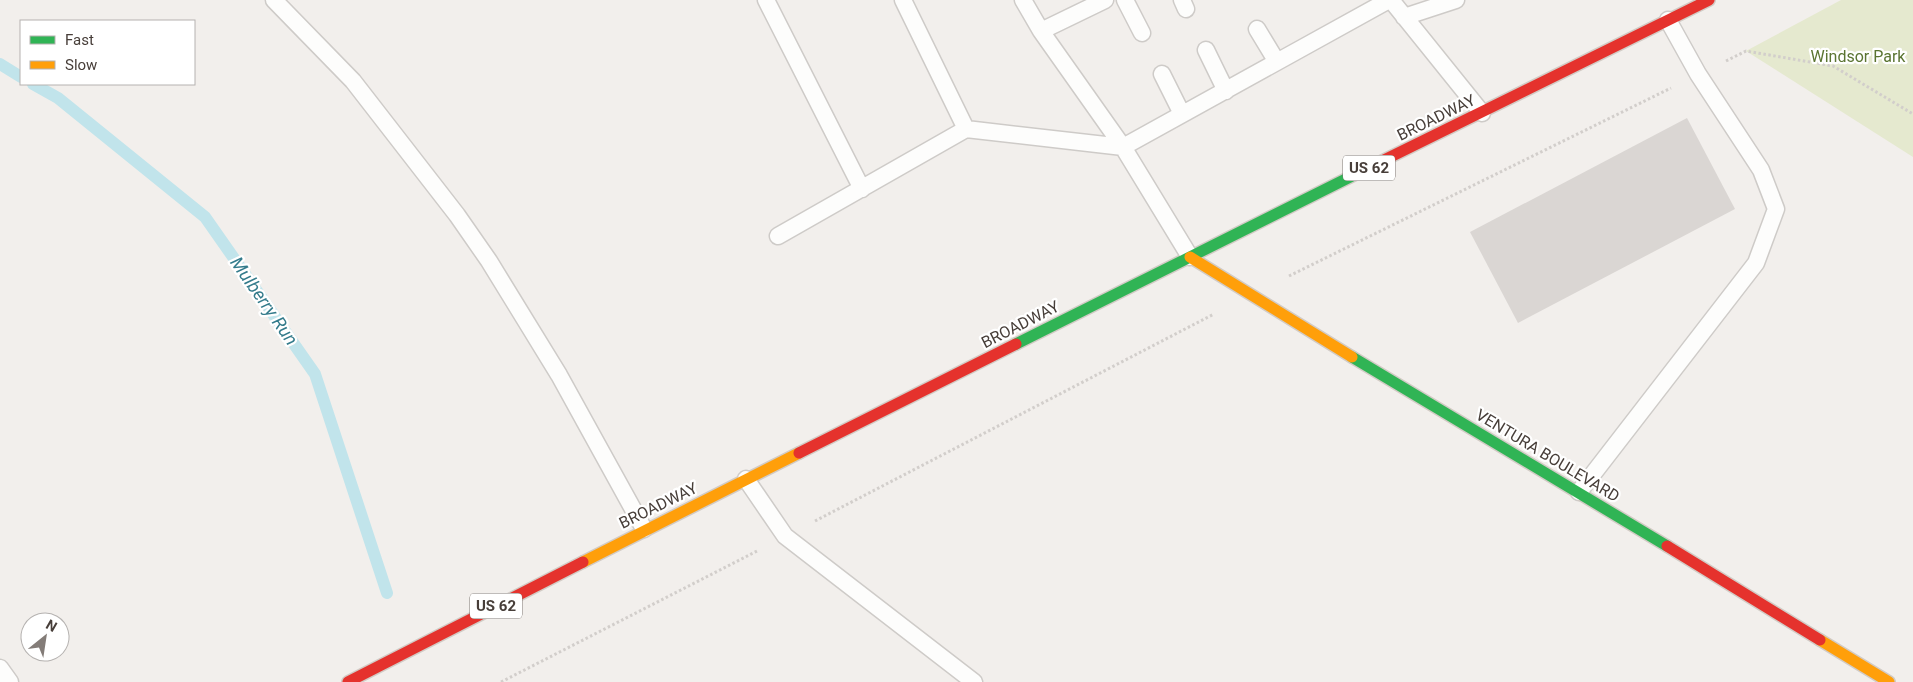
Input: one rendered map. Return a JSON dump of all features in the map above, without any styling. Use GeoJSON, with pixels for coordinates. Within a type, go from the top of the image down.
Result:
{"type":"FeatureCollection","features":[{"type":"Feature","properties":{"kind":"main road","name":"BROADWAY"},"geometry":{"type":"LineString","coordinates":[[348,682],[644,530],[1190,256],[1709,0]]}},
{"type":"Feature","properties":{"kind":"main road","name":"VENTURA BOULEVARD"},"geometry":{"type":"LineString","coordinates":[[1190,256],[1325,341],[1579,492],[1889,682]]}},
{"type":"Feature","properties":{"kind":"lane"},"geometry":{"type":"LineString","coordinates":[[274,0],[353,81],[457,215],[489,261],[559,375],[644,530]]}},
{"type":"Feature","properties":{"kind":"lane"},"geometry":{"type":"LineString","coordinates":[[766,0],[862,189]]}},
{"type":"Feature","properties":{"kind":"lane"},"geometry":{"type":"LineString","coordinates":[[903,0],[966,129]]}},
{"type":"Feature","properties":{"kind":"lane"},"geometry":{"type":"LineString","coordinates":[[1023,0],[1041,31],[1123,147],[1190,256]]}},
{"type":"Feature","properties":{"kind":"lane"},"geometry":{"type":"LineString","coordinates":[[1041,31],[1105,0]]}},
{"type":"Feature","properties":{"kind":"lane"},"geometry":{"type":"LineString","coordinates":[[1125,0],[1142,33]]}},
{"type":"Feature","properties":{"kind":"lane"},"geometry":{"type":"LineString","coordinates":[[778,236],[966,129],[1123,147],[1390,0],[1482,112]]}},
{"type":"Feature","properties":{"kind":"lane"},"geometry":{"type":"LineString","coordinates":[[1404,16],[1456,0]]}},
{"type":"Feature","properties":{"kind":"lane"},"geometry":{"type":"LineString","coordinates":[[1579,492],[1756,263],[1776,208],[1761,170],[1698,74],[1668,20]]}},
{"type":"Feature","properties":{"kind":"lane"},"geometry":{"type":"LineString","coordinates":[[1257,29],[1278,62]]}},
{"type":"Feature","properties":{"kind":"lane"},"geometry":{"type":"LineString","coordinates":[[1206,50],[1226,90]]}},
{"type":"Feature","properties":{"kind":"lane"},"geometry":{"type":"LineString","coordinates":[[1162,74],[1182,114]]}},
{"type":"Feature","properties":{"kind":"lane"},"geometry":{"type":"LineString","coordinates":[[746,479],[785,536],[974,682]]}},
{"type":"Feature","properties":{"kind":"lane"},"geometry":{"type":"LineString","coordinates":[[0,668],[10,682]]}},
{"type":"Feature","properties":{"kind":"path"},"geometry":{"type":"LineString","coordinates":[[501,682],[1250,295],[1746,51],[1833,66],[1913,114]]}},
{"type":"Feature","properties":{"kind":"green space","name":"Windsor Park"},"geometry":{"type":"Polygon","coordinates":[[[1841,0],[1913,0],[1913,157],[1746,51],[1841,0]]]}},
{"type":"Feature","properties":{"kind":"building"},"geometry":{"type":"Polygon","coordinates":[[[1687,118],[1735,209],[1518,323],[1470,232],[1687,118]]]}},
{"type":"Feature","properties":{"kind":"waterway","name":"Mulberry Run"},"geometry":{"type":"LineString","coordinates":[[0,64],[20,76]]}},
{"type":"Feature","properties":{"kind":"waterway","name":"Mulberry Run"},"geometry":{"type":"LineString","coordinates":[[35,85],[58,98],[205,217],[315,374],[387,593]]}},
{"type":"Feature","properties":{"kind":"traffic: fast"},"geometry":{"type":"LineString","coordinates":[[1016,344],[1376,164]]}},
{"type":"Feature","properties":{"kind":"traffic: fast"},"geometry":{"type":"LineString","coordinates":[[1352,357],[1667,546]]}},
{"type":"Feature","properties":{"kind":"traffic: slow"},"geometry":{"type":"LineString","coordinates":[[1190,257],[1352,357]]}},
{"type":"Feature","properties":{"kind":"traffic: slow"},"geometry":{"type":"LineString","coordinates":[[583,562],[799,453]]}},
{"type":"Feature","properties":{"kind":"traffic: slow"},"geometry":{"type":"LineString","coordinates":[[1820,640],[1889,682]]}},
{"type":"Feature","properties":{"kind":"traffic: jam"},"geometry":{"type":"LineString","coordinates":[[1376,164],[1709,0]]}},
{"type":"Feature","properties":{"kind":"traffic: jam"},"geometry":{"type":"LineString","coordinates":[[799,453],[1016,344]]}},
{"type":"Feature","properties":{"kind":"traffic: jam"},"geometry":{"type":"LineString","coordinates":[[1667,546],[1820,640]]}},
{"type":"Feature","properties":{"kind":"traffic: jam"},"geometry":{"type":"LineString","coordinates":[[348,682],[583,562]]}}]}
